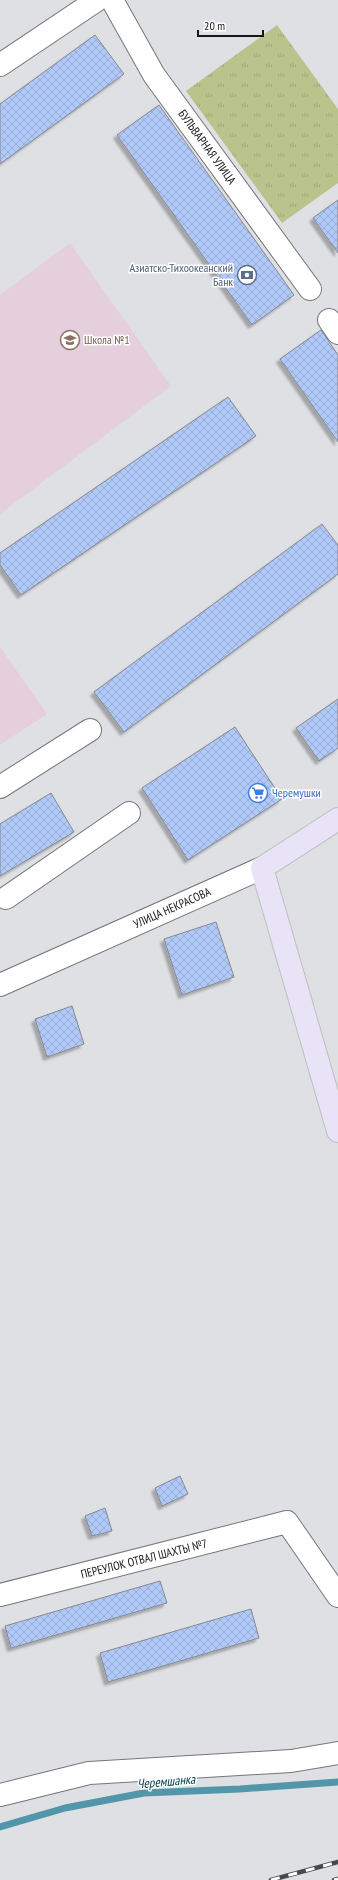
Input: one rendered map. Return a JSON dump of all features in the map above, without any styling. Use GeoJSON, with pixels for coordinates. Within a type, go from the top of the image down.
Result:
{"type":"FeatureCollection","features":[{"type":"Feature","properties":{"kind":"main road","name":"УЛИЦА НЕКРАСОВА"},"geometry":{"type":"LineString","coordinates":[[262,868],[338,819]]}},
{"type":"Feature","properties":{"kind":"main road"},"geometry":{"type":"LineString","coordinates":[[262,868],[338,1131]]}},
{"type":"Feature","properties":{"kind":"street"},"geometry":{"type":"LineString","coordinates":[[0,65],[97,0]]}},
{"type":"Feature","properties":{"kind":"street","name":"БУЛЬВАРНАЯ УЛИЦА"},"geometry":{"type":"LineString","coordinates":[[112,0],[154,75],[310,289]]}},
{"type":"Feature","properties":{"kind":"street"},"geometry":{"type":"LineString","coordinates":[[0,787],[90,730]]}},
{"type":"Feature","properties":{"kind":"street"},"geometry":{"type":"LineString","coordinates":[[6,898],[129,813]]}},
{"type":"Feature","properties":{"kind":"street","name":"УЛИЦА НЕКРАСОВА"},"geometry":{"type":"LineString","coordinates":[[0,985],[262,868]]}},
{"type":"Feature","properties":{"kind":"street","name":"ПЕРЕУЛОК ОТВАЛ ШАХТЫ №7"},"geometry":{"type":"LineString","coordinates":[[0,1595],[287,1522],[338,1596]]}},
{"type":"Feature","properties":{"kind":"street"},"geometry":{"type":"LineString","coordinates":[[0,1795],[90,1773],[291,1761],[338,1753]]}},
{"type":"Feature","properties":{"kind":"shaded area","name":"Школа №1"},"geometry":{"type":"Polygon","coordinates":[[[70,243],[171,386],[0,514],[0,295],[70,243]]]}},
{"type":"Feature","properties":{"kind":"shaded area"},"geometry":{"type":"Polygon","coordinates":[[[0,647],[47,714],[0,745],[0,647]]]}},
{"type":"Feature","properties":{"kind":"green space"},"geometry":{"type":"Polygon","coordinates":[[[277,25],[338,109],[338,183],[282,223],[186,91],[277,25]]]}},
{"type":"Feature","properties":{"kind":"building"},"geometry":{"type":"Polygon","coordinates":[[[95,35],[124,74],[0,164],[0,104],[95,35]]]}},
{"type":"Feature","properties":{"kind":"building"},"geometry":{"type":"Polygon","coordinates":[[[159,105],[294,295],[252,325],[117,135],[159,105]]]}},
{"type":"Feature","properties":{"kind":"building"},"geometry":{"type":"Polygon","coordinates":[[[338,200],[338,253],[313,218],[338,200]]]}},
{"type":"Feature","properties":{"kind":"building"},"geometry":{"type":"Polygon","coordinates":[[[321,330],[338,355],[338,442],[280,359],[321,330]]]}},
{"type":"Feature","properties":{"kind":"building"},"geometry":{"type":"Polygon","coordinates":[[[228,397],[256,436],[21,595],[0,565],[0,553],[228,397]]]}},
{"type":"Feature","properties":{"kind":"building"},"geometry":{"type":"Polygon","coordinates":[[[322,524],[338,545],[338,574],[124,732],[94,692],[322,524]]]}},
{"type":"Feature","properties":{"kind":"building"},"geometry":{"type":"Polygon","coordinates":[[[338,699],[338,748],[319,761],[296,728],[338,699]]]}},
{"type":"Feature","properties":{"kind":"building"},"geometry":{"type":"Polygon","coordinates":[[[235,727],[282,799],[188,860],[142,788],[235,727]]]}},
{"type":"Feature","properties":{"kind":"building"},"geometry":{"type":"Polygon","coordinates":[[[51,793],[74,832],[0,876],[0,824],[51,793]]]}},
{"type":"Feature","properties":{"kind":"building"},"geometry":{"type":"Polygon","coordinates":[[[216,922],[234,977],[182,995],[164,939],[216,922]]]}},
{"type":"Feature","properties":{"kind":"building"},"geometry":{"type":"Polygon","coordinates":[[[72,1006],[84,1044],[47,1057],[35,1019],[72,1006]]]}},
{"type":"Feature","properties":{"kind":"building"},"geometry":{"type":"Polygon","coordinates":[[[180,1476],[188,1494],[162,1506],[155,1488],[180,1476]]]}},
{"type":"Feature","properties":{"kind":"building"},"geometry":{"type":"Polygon","coordinates":[[[105,1508],[112,1531],[92,1536],[85,1516],[105,1508]]]}},
{"type":"Feature","properties":{"kind":"building"},"geometry":{"type":"Polygon","coordinates":[[[160,1581],[167,1603],[11,1648],[5,1626],[160,1581]]]}},
{"type":"Feature","properties":{"kind":"building"},"geometry":{"type":"Polygon","coordinates":[[[251,1609],[259,1638],[108,1682],[100,1653],[251,1609]]]}},
{"type":"Feature","properties":{"kind":"waterway","name":"Черемшанка"},"geometry":{"type":"LineString","coordinates":[[0,1827],[65,1808],[144,1793],[240,1789],[338,1782]]}},
{"type":"Feature","properties":{"kind":"railway"},"geometry":{"type":"LineString","coordinates":[[271,1880],[338,1862]]}},
{"type":"Feature","properties":{"kind":"railway"},"geometry":{"type":"LineString","coordinates":[[334,1880],[338,1879]]}},
{"type":"Feature","properties":{"kind":"place","name":"Азиатско-Тихоокеанский Банк"},"geometry":{"type":"Point","coordinates":[247,275]}},
{"type":"Feature","properties":{"kind":"place","name":"Школа №1"},"geometry":{"type":"Point","coordinates":[70,340]}},
{"type":"Feature","properties":{"kind":"place","name":"Черемушки"},"geometry":{"type":"Point","coordinates":[258,793]}}]}
